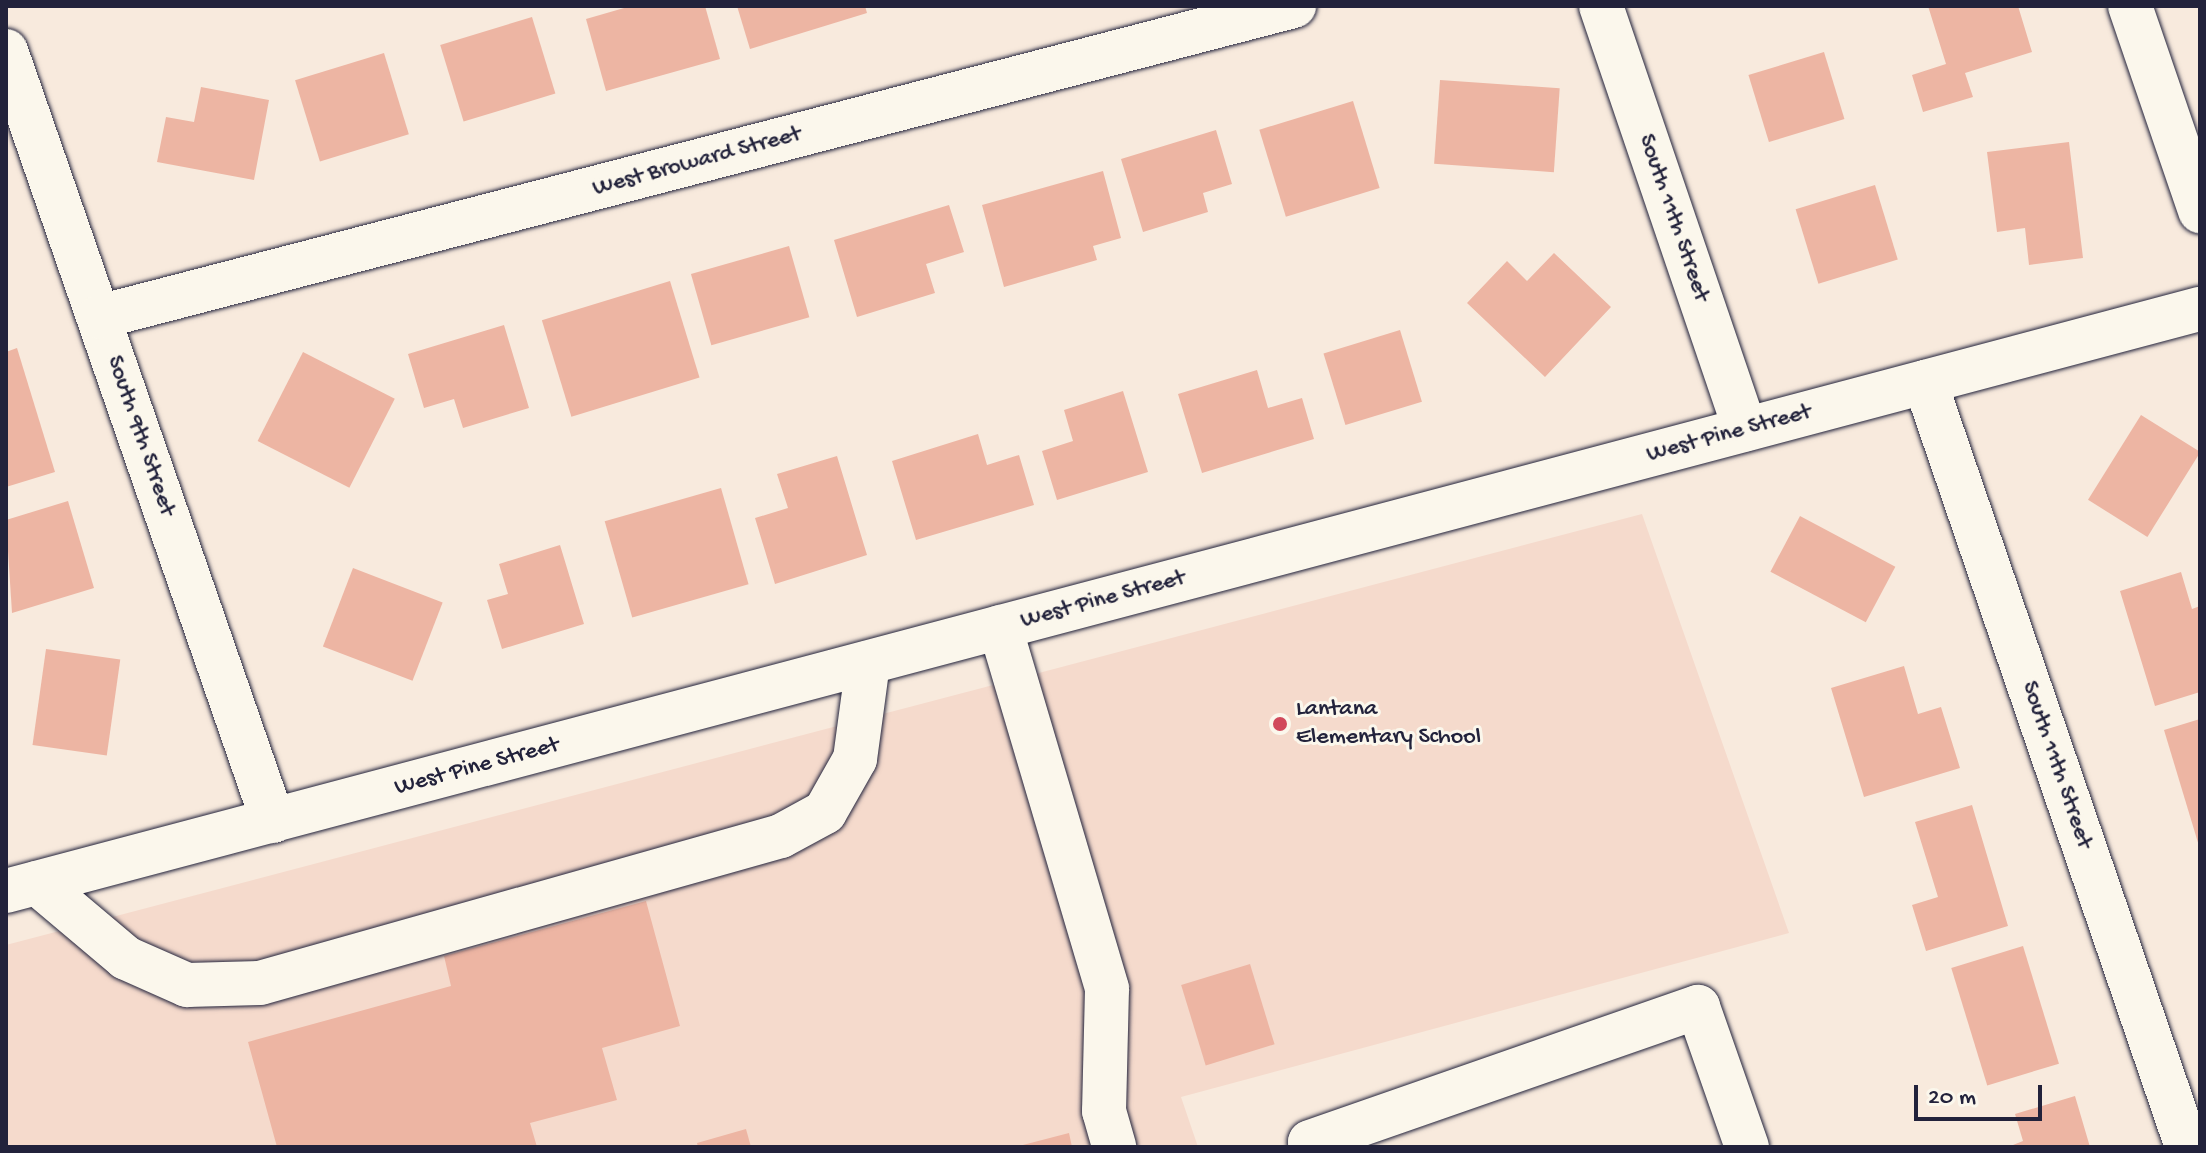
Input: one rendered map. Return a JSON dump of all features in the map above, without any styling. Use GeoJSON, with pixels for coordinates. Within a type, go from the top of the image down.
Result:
{"type":"FeatureCollection","features":[{"type":"Feature","properties":{"kind":"street","name":"West Broward Street"},"geometry":{"type":"LineString","coordinates":[[99,317],[1294,6]]}},
{"type":"Feature","properties":{"kind":"street","name":"South 11th Street"},"geometry":{"type":"LineString","coordinates":[[1601,6],[1745,429]]}},
{"type":"Feature","properties":{"kind":"street"},"geometry":{"type":"LineString","coordinates":[[2130,6],[2200,211]]}},
{"type":"Feature","properties":{"kind":"street","name":"South 9th Street"},"geometry":{"type":"LineString","coordinates":[[6,51],[273,821]]}},
{"type":"Feature","properties":{"kind":"street","name":"West Pine Street"},"geometry":{"type":"LineString","coordinates":[[21,887],[2200,309]]}},
{"type":"Feature","properties":{"kind":"street","name":"South 11th Street"},"geometry":{"type":"LineString","coordinates":[[1925,382],[2187,1147]]}},
{"type":"Feature","properties":{"kind":"street"},"geometry":{"type":"LineString","coordinates":[[1000,627],[1107,989],[1104,1111],[1114,1147]]}},
{"type":"Feature","properties":{"kind":"street"},"geometry":{"type":"LineString","coordinates":[[21,887],[126,958],[187,985],[260,983],[781,836],[825,812],[855,759],[868,663]]}},
{"type":"Feature","properties":{"kind":"street"},"geometry":{"type":"LineString","coordinates":[[1312,1147],[1310,1142],[1698,1007],[1747,1147]]}},
{"type":"Feature","properties":{"kind":"shaded area","name":"Lantana Elementary School"},"geometry":{"type":"Polygon","coordinates":[[[1642,514],[1789,933],[1181,1097],[1198,1147],[6,1147],[6,945],[1642,514]]]}},
{"type":"Feature","properties":{"kind":"building"},"geometry":{"type":"Polygon","coordinates":[[[631,6],[705,6],[720,59],[606,91],[586,19],[631,6]]]}},
{"type":"Feature","properties":{"kind":"building"},"geometry":{"type":"Polygon","coordinates":[[[737,6],[865,6],[867,13],[750,49],[737,6]]]}},
{"type":"Feature","properties":{"kind":"building"},"geometry":{"type":"Polygon","coordinates":[[[1928,6],[2018,6],[2032,52],[1965,73],[1973,97],[1923,112],[1912,75],[1946,64],[1928,6]]]}},
{"type":"Feature","properties":{"kind":"building"},"geometry":{"type":"Polygon","coordinates":[[[532,17],[555,94],[464,122],[440,45],[532,17]]]}},
{"type":"Feature","properties":{"kind":"building"},"geometry":{"type":"Polygon","coordinates":[[[1824,52],[1844,119],[1769,142],[1748,75],[1824,52]]]}},
{"type":"Feature","properties":{"kind":"building"},"geometry":{"type":"Polygon","coordinates":[[[384,53],[409,134],[320,161],[295,80],[384,53]]]}},
{"type":"Feature","properties":{"kind":"building"},"geometry":{"type":"Polygon","coordinates":[[[1440,80],[1560,88],[1554,172],[1434,164],[1440,80]]]}},
{"type":"Feature","properties":{"kind":"building"},"geometry":{"type":"Polygon","coordinates":[[[201,87],[269,100],[254,180],[157,162],[166,117],[194,122],[201,87]]]}},
{"type":"Feature","properties":{"kind":"building"},"geometry":{"type":"Polygon","coordinates":[[[1353,101],[1380,188],[1286,217],[1259,130],[1353,101]]]}},
{"type":"Feature","properties":{"kind":"building"},"geometry":{"type":"Polygon","coordinates":[[[1216,130],[1232,184],[1203,193],[1208,212],[1143,232],[1121,159],[1216,130]]]}},
{"type":"Feature","properties":{"kind":"building"},"geometry":{"type":"Polygon","coordinates":[[[2069,142],[2083,258],[2029,265],[2025,228],[1997,232],[1987,152],[2069,142]]]}},
{"type":"Feature","properties":{"kind":"building"},"geometry":{"type":"Polygon","coordinates":[[[1103,171],[1121,238],[1093,246],[1097,260],[1004,287],[982,205],[1103,171]]]}},
{"type":"Feature","properties":{"kind":"building"},"geometry":{"type":"Polygon","coordinates":[[[1875,185],[1898,260],[1818,284],[1796,209],[1875,185]]]}},
{"type":"Feature","properties":{"kind":"building"},"geometry":{"type":"Polygon","coordinates":[[[949,205],[964,252],[926,264],[935,293],[857,317],[834,240],[949,205]]]}},
{"type":"Feature","properties":{"kind":"building"},"geometry":{"type":"Polygon","coordinates":[[[789,246],[809,317],[711,345],[691,274],[789,246]]]}},
{"type":"Feature","properties":{"kind":"building"},"geometry":{"type":"Polygon","coordinates":[[[1554,253],[1611,307],[1545,377],[1467,303],[1507,261],[1527,281],[1554,253]]]}},
{"type":"Feature","properties":{"kind":"building"},"geometry":{"type":"Polygon","coordinates":[[[670,281],[700,378],[571,417],[542,320],[670,281]]]}},
{"type":"Feature","properties":{"kind":"building"},"geometry":{"type":"Polygon","coordinates":[[[504,325],[529,408],[463,428],[454,399],[424,408],[408,354],[504,325]]]}},
{"type":"Feature","properties":{"kind":"building"},"geometry":{"type":"Polygon","coordinates":[[[1400,330],[1422,402],[1345,425],[1323,353],[1400,330]]]}},
{"type":"Feature","properties":{"kind":"building"},"geometry":{"type":"Polygon","coordinates":[[[17,348],[55,472],[6,487],[6,352],[17,348]]]}},
{"type":"Feature","properties":{"kind":"building"},"geometry":{"type":"Polygon","coordinates":[[[303,352],[395,399],[349,488],[258,441],[303,352]]]}},
{"type":"Feature","properties":{"kind":"building"},"geometry":{"type":"Polygon","coordinates":[[[1257,370],[1268,408],[1302,398],[1314,439],[1202,473],[1178,394],[1257,370]]]}},
{"type":"Feature","properties":{"kind":"building"},"geometry":{"type":"Polygon","coordinates":[[[1123,391],[1148,472],[1057,500],[1042,451],[1073,441],[1064,410],[1123,391]]]}},
{"type":"Feature","properties":{"kind":"building"},"geometry":{"type":"Polygon","coordinates":[[[2141,415],[2200,452],[2147,537],[2088,500],[2141,415]]]}},
{"type":"Feature","properties":{"kind":"building"},"geometry":{"type":"Polygon","coordinates":[[[978,434],[987,465],[1019,455],[1034,505],[916,540],[892,461],[978,434]]]}},
{"type":"Feature","properties":{"kind":"building"},"geometry":{"type":"Polygon","coordinates":[[[837,456],[867,555],[775,584],[755,518],[788,508],[777,474],[837,456]]]}},
{"type":"Feature","properties":{"kind":"building"},"geometry":{"type":"Polygon","coordinates":[[[721,488],[749,584],[632,617],[605,521],[721,488]]]}},
{"type":"Feature","properties":{"kind":"building"},"geometry":{"type":"Polygon","coordinates":[[[68,501],[94,588],[12,613],[6,520],[68,501]]]}},
{"type":"Feature","properties":{"kind":"building"},"geometry":{"type":"Polygon","coordinates":[[[1800,516],[1895,567],[1866,622],[1770,572],[1800,516]]]}},
{"type":"Feature","properties":{"kind":"building"},"geometry":{"type":"Polygon","coordinates":[[[560,545],[584,624],[502,649],[487,600],[508,594],[499,564],[560,545]]]}},
{"type":"Feature","properties":{"kind":"building"},"geometry":{"type":"Polygon","coordinates":[[[353,568],[443,602],[413,681],[323,646],[353,568]]]}},
{"type":"Feature","properties":{"kind":"building"},"geometry":{"type":"Polygon","coordinates":[[[2181,572],[2192,609],[2200,606],[2200,692],[2155,706],[2120,591],[2181,572]]]}},
{"type":"Feature","properties":{"kind":"building"},"geometry":{"type":"Polygon","coordinates":[[[46,649],[120,659],[107,755],[33,745],[46,649]]]}},
{"type":"Feature","properties":{"kind":"building"},"geometry":{"type":"Polygon","coordinates":[[[1904,666],[1918,714],[1941,707],[1960,768],[1864,797],[1831,688],[1904,666]]]}},
{"type":"Feature","properties":{"kind":"building"},"geometry":{"type":"Polygon","coordinates":[[[2200,719],[2200,845],[2199,846],[2164,730],[2200,719]]]}},
{"type":"Feature","properties":{"kind":"building"},"geometry":{"type":"Polygon","coordinates":[[[1972,805],[2008,926],[1926,951],[1912,905],[1938,897],[1915,822],[1972,805]]]}},
{"type":"Feature","properties":{"kind":"building"},"geometry":{"type":"Polygon","coordinates":[[[646,901],[680,1026],[602,1048],[617,1100],[530,1123],[537,1147],[277,1147],[248,1042],[451,986],[444,956],[646,901]]]}},
{"type":"Feature","properties":{"kind":"building"},"geometry":{"type":"Polygon","coordinates":[[[2023,946],[2059,1064],[1987,1086],[1951,968],[2023,946]]]}},
{"type":"Feature","properties":{"kind":"building"},"geometry":{"type":"Polygon","coordinates":[[[1250,964],[1275,1044],[1206,1065],[1181,985],[1250,964]]]}},
{"type":"Feature","properties":{"kind":"building"},"geometry":{"type":"Polygon","coordinates":[[[2075,1096],[2090,1147],[2008,1147],[2023,1141],[2015,1114],[2075,1096]]]}},
{"type":"Feature","properties":{"kind":"building"},"geometry":{"type":"Polygon","coordinates":[[[746,1129],[751,1147],[698,1147],[697,1143],[746,1129]]]}},
{"type":"Feature","properties":{"kind":"building"},"geometry":{"type":"Polygon","coordinates":[[[1069,1133],[1072,1147],[1019,1147],[1019,1146],[1069,1133]]]}},
{"type":"Feature","properties":{"kind":"place","name":"Lantana Elementary School"},"geometry":{"type":"Point","coordinates":[1280,724]}}]}
